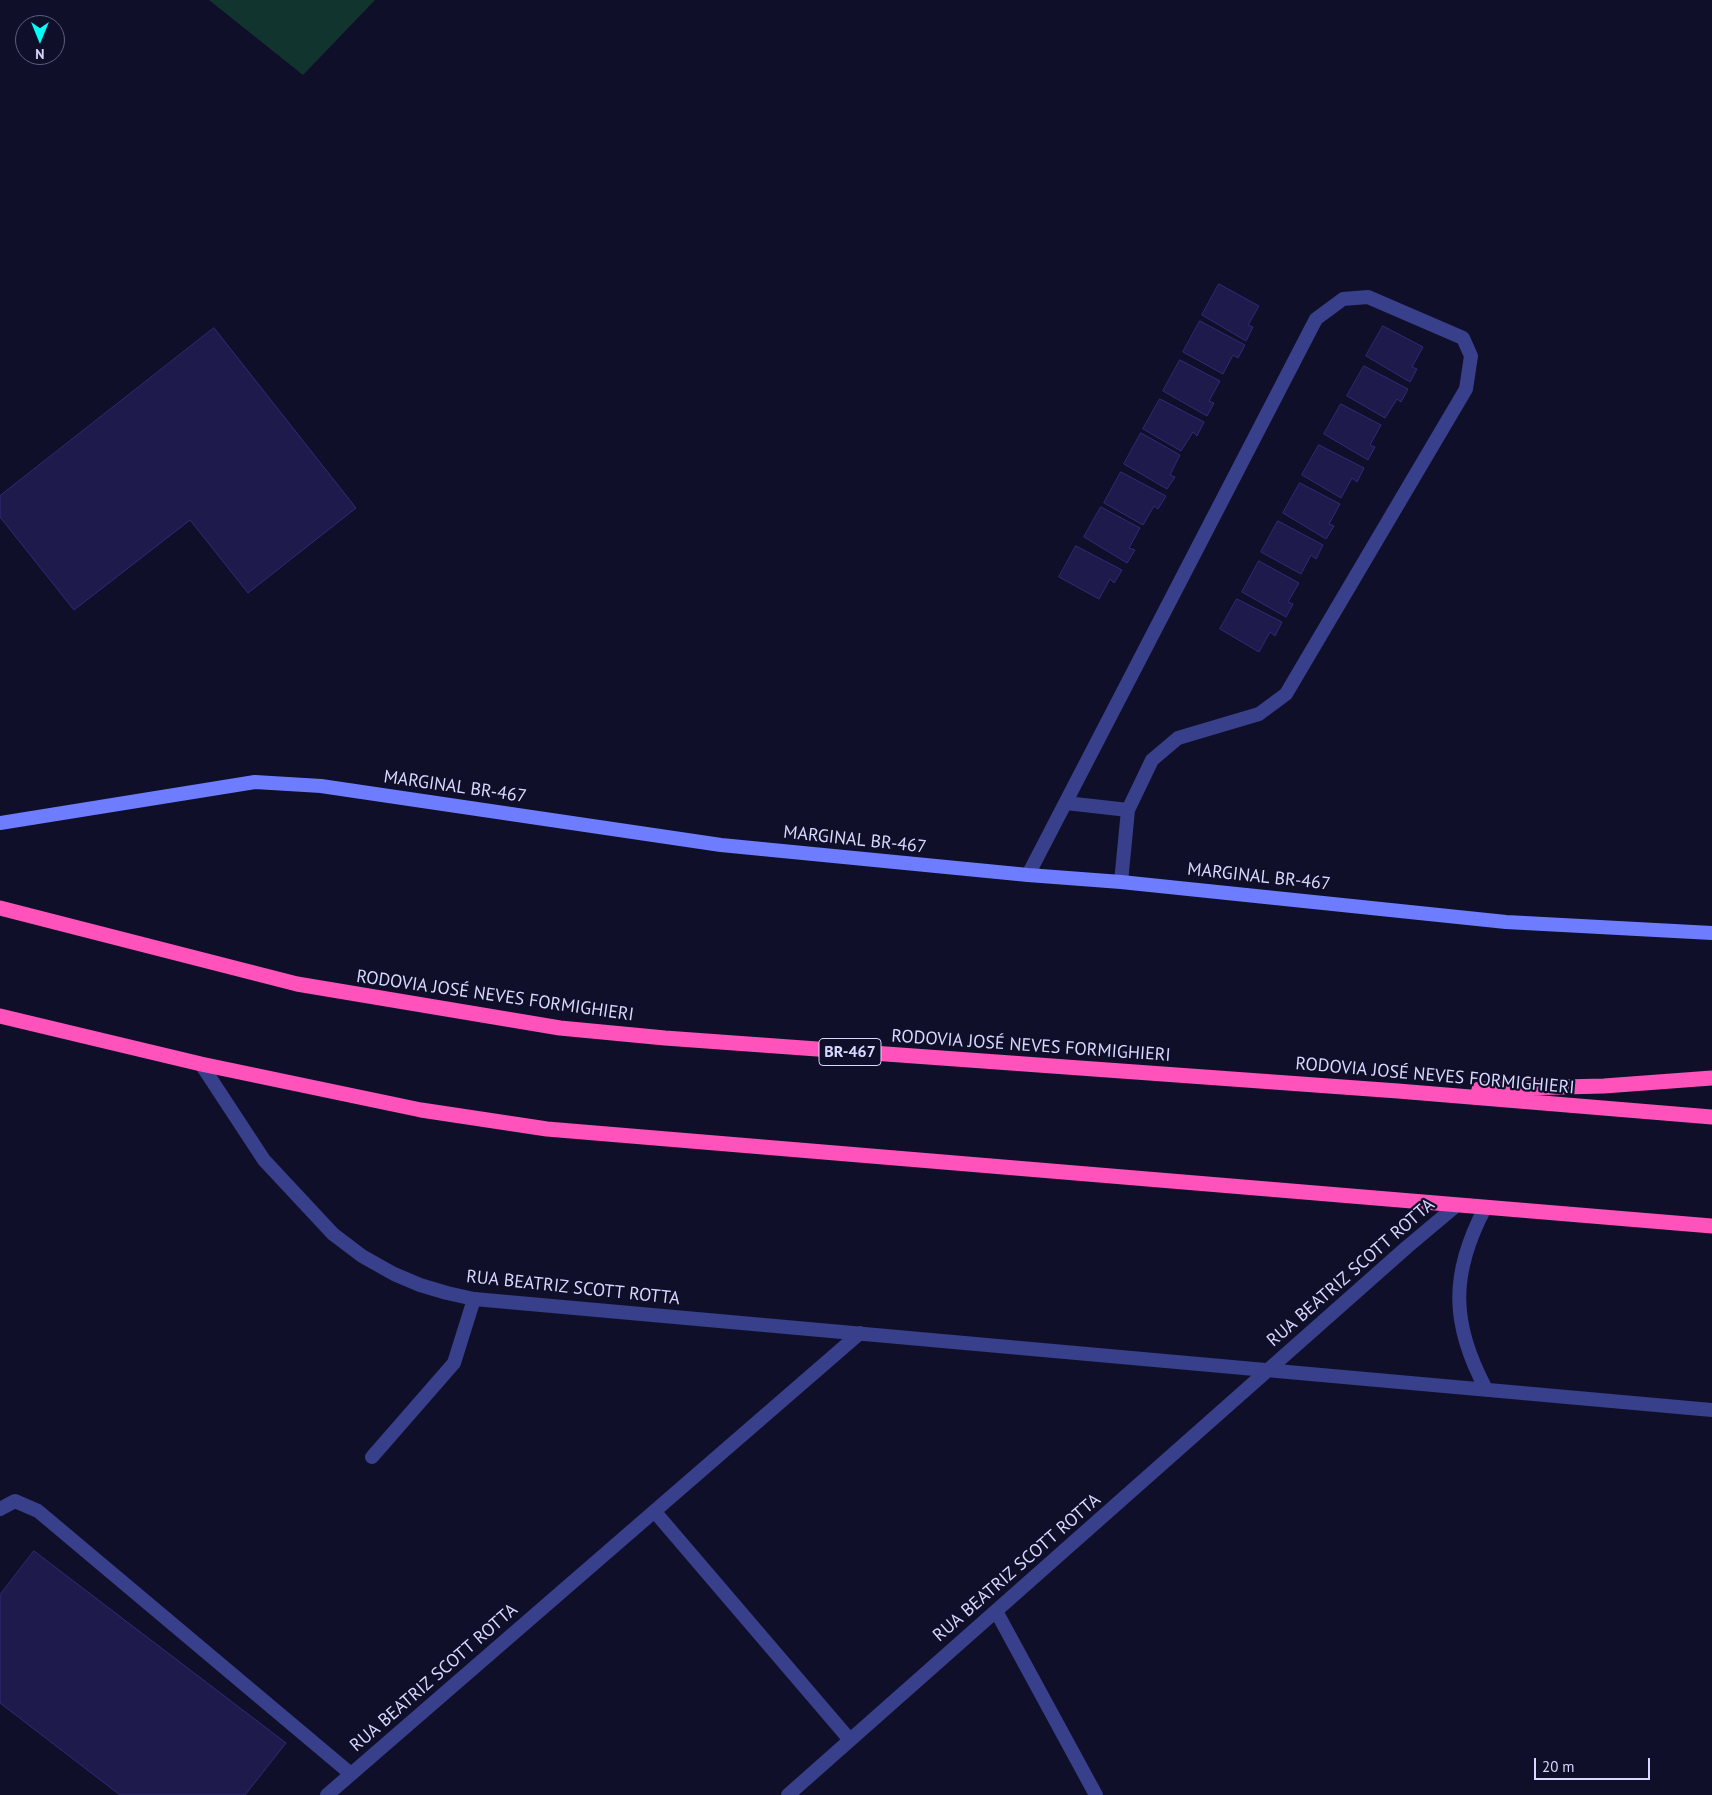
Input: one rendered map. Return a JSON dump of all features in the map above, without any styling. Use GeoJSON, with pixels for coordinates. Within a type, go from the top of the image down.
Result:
{"type":"FeatureCollection","features":[{"type":"Feature","properties":{"kind":"highway","name":"RODOVIA JOSÉ NEVES FORMIGHIERI"},"geometry":{"type":"LineString","coordinates":[[0,908],[297,984],[560,1028],[665,1038],[1398,1091],[1712,1117]]}},
{"type":"Feature","properties":{"kind":"highway"},"geometry":{"type":"LineString","coordinates":[[0,1016],[201,1064],[421,1110],[547,1129],[1712,1226]]}},
{"type":"Feature","properties":{"kind":"highway"},"geometry":{"type":"LineString","coordinates":[[1398,1091],[1604,1086],[1712,1078]]}},
{"type":"Feature","properties":{"kind":"main road","name":"MARGINAL BR-467"},"geometry":{"type":"LineString","coordinates":[[0,823],[255,782],[320,786],[721,845],[1028,876],[1121,882],[1506,922],[1712,933]]}},
{"type":"Feature","properties":{"kind":"street"},"geometry":{"type":"LineString","coordinates":[[1028,876],[1316,319],[1343,299],[1368,297],[1463,338],[1471,356],[1466,389],[1286,694],[1259,714],[1178,738],[1152,760],[1128,810],[1121,882]]}},
{"type":"Feature","properties":{"kind":"street"},"geometry":{"type":"LineString","coordinates":[[1066,803],[1128,810]]}},
{"type":"Feature","properties":{"kind":"street","name":"RUA BEATRIZ SCOTT ROTTA"},"geometry":{"type":"LineString","coordinates":[[201,1064],[264,1160],[334,1234],[362,1256],[394,1274],[429,1288],[474,1299],[1270,1370]]}},
{"type":"Feature","properties":{"kind":"street","name":"RUA BEATRIZ SCOTT ROTTA"},"geometry":{"type":"LineString","coordinates":[[788,1795],[1457,1205]]}},
{"type":"Feature","properties":{"kind":"street"},"geometry":{"type":"LineString","coordinates":[[1485,1208],[1473,1231],[1464,1256],[1460,1282],[1460,1308],[1464,1336],[1470,1355],[1486,1389]]}},
{"type":"Feature","properties":{"kind":"street"},"geometry":{"type":"LineString","coordinates":[[372,1458],[454,1363],[474,1299]]}},
{"type":"Feature","properties":{"kind":"street","name":"RUA BEATRIZ SCOTT ROTTA"},"geometry":{"type":"LineString","coordinates":[[327,1795],[860,1333]]}},
{"type":"Feature","properties":{"kind":"street"},"geometry":{"type":"LineString","coordinates":[[1270,1370],[1712,1410]]}},
{"type":"Feature","properties":{"kind":"street"},"geometry":{"type":"LineString","coordinates":[[0,1509],[15,1501],[38,1511],[351,1774]]}},
{"type":"Feature","properties":{"kind":"street"},"geometry":{"type":"LineString","coordinates":[[655,1512],[850,1740]]}},
{"type":"Feature","properties":{"kind":"street"},"geometry":{"type":"LineString","coordinates":[[996,1611],[1096,1795]]}},
{"type":"Feature","properties":{"kind":"green space"},"geometry":{"type":"Polygon","coordinates":[[[209,0],[375,0],[303,75],[209,0]]]}},
{"type":"Feature","properties":{"kind":"building"},"geometry":{"type":"Polygon","coordinates":[[[1219,284],[1259,306],[1248,325],[1253,327],[1246,341],[1202,315],[1219,284]]]}},
{"type":"Feature","properties":{"kind":"building"},"geometry":{"type":"Polygon","coordinates":[[[1200,321],[1245,345],[1238,358],[1233,355],[1223,374],[1183,352],[1200,321]]]}},
{"type":"Feature","properties":{"kind":"building"},"geometry":{"type":"Polygon","coordinates":[[[1383,326],[1423,347],[1412,367],[1417,369],[1410,382],[1366,356],[1383,326]]]}},
{"type":"Feature","properties":{"kind":"building"},"geometry":{"type":"Polygon","coordinates":[[[214,328],[356,508],[248,593],[190,520],[74,610],[0,517],[0,496],[214,328]]]}},
{"type":"Feature","properties":{"kind":"building"},"geometry":{"type":"Polygon","coordinates":[[[1180,360],[1220,381],[1209,401],[1214,403],[1207,416],[1163,391],[1180,360]]]}},
{"type":"Feature","properties":{"kind":"building"},"geometry":{"type":"Polygon","coordinates":[[[1364,366],[1408,389],[1401,402],[1397,399],[1385,418],[1347,396],[1364,366]]]}},
{"type":"Feature","properties":{"kind":"building"},"geometry":{"type":"Polygon","coordinates":[[[1160,399],[1204,422],[1197,436],[1193,432],[1181,451],[1143,429],[1160,399]]]}},
{"type":"Feature","properties":{"kind":"building"},"geometry":{"type":"Polygon","coordinates":[[[1341,404],[1381,425],[1370,445],[1375,447],[1368,460],[1324,434],[1341,404]]]}},
{"type":"Feature","properties":{"kind":"building"},"geometry":{"type":"Polygon","coordinates":[[[1141,433],[1180,455],[1170,475],[1175,477],[1167,489],[1124,464],[1141,433]]]}},
{"type":"Feature","properties":{"kind":"building"},"geometry":{"type":"Polygon","coordinates":[[[1319,445],[1364,468],[1357,482],[1352,478],[1341,498],[1302,475],[1319,445]]]}},
{"type":"Feature","properties":{"kind":"building"},"geometry":{"type":"Polygon","coordinates":[[[1121,472],[1166,496],[1158,509],[1154,506],[1143,525],[1104,503],[1121,472]]]}},
{"type":"Feature","properties":{"kind":"building"},"geometry":{"type":"Polygon","coordinates":[[[1300,483],[1340,504],[1329,524],[1334,526],[1326,539],[1283,513],[1300,483]]]}},
{"type":"Feature","properties":{"kind":"building"},"geometry":{"type":"Polygon","coordinates":[[[1101,507],[1140,528],[1129,548],[1135,550],[1127,563],[1084,537],[1101,507]]]}},
{"type":"Feature","properties":{"kind":"building"},"geometry":{"type":"Polygon","coordinates":[[[1278,521],[1323,545],[1316,559],[1311,555],[1301,574],[1261,552],[1278,521]]]}},
{"type":"Feature","properties":{"kind":"building"},"geometry":{"type":"Polygon","coordinates":[[[1076,546],[1122,570],[1114,583],[1110,579],[1099,599],[1059,577],[1076,546]]]}},
{"type":"Feature","properties":{"kind":"building"},"geometry":{"type":"Polygon","coordinates":[[[1259,561],[1299,583],[1288,602],[1293,604],[1286,617],[1242,592],[1259,561]]]}},
{"type":"Feature","properties":{"kind":"building"},"geometry":{"type":"Polygon","coordinates":[[[1237,599],[1282,622],[1275,636],[1270,632],[1259,652],[1220,629],[1237,599]]]}},
{"type":"Feature","properties":{"kind":"building"},"geometry":{"type":"Polygon","coordinates":[[[34,1551],[286,1743],[245,1795],[120,1795],[0,1703],[0,1595],[34,1551]]]}}]}
